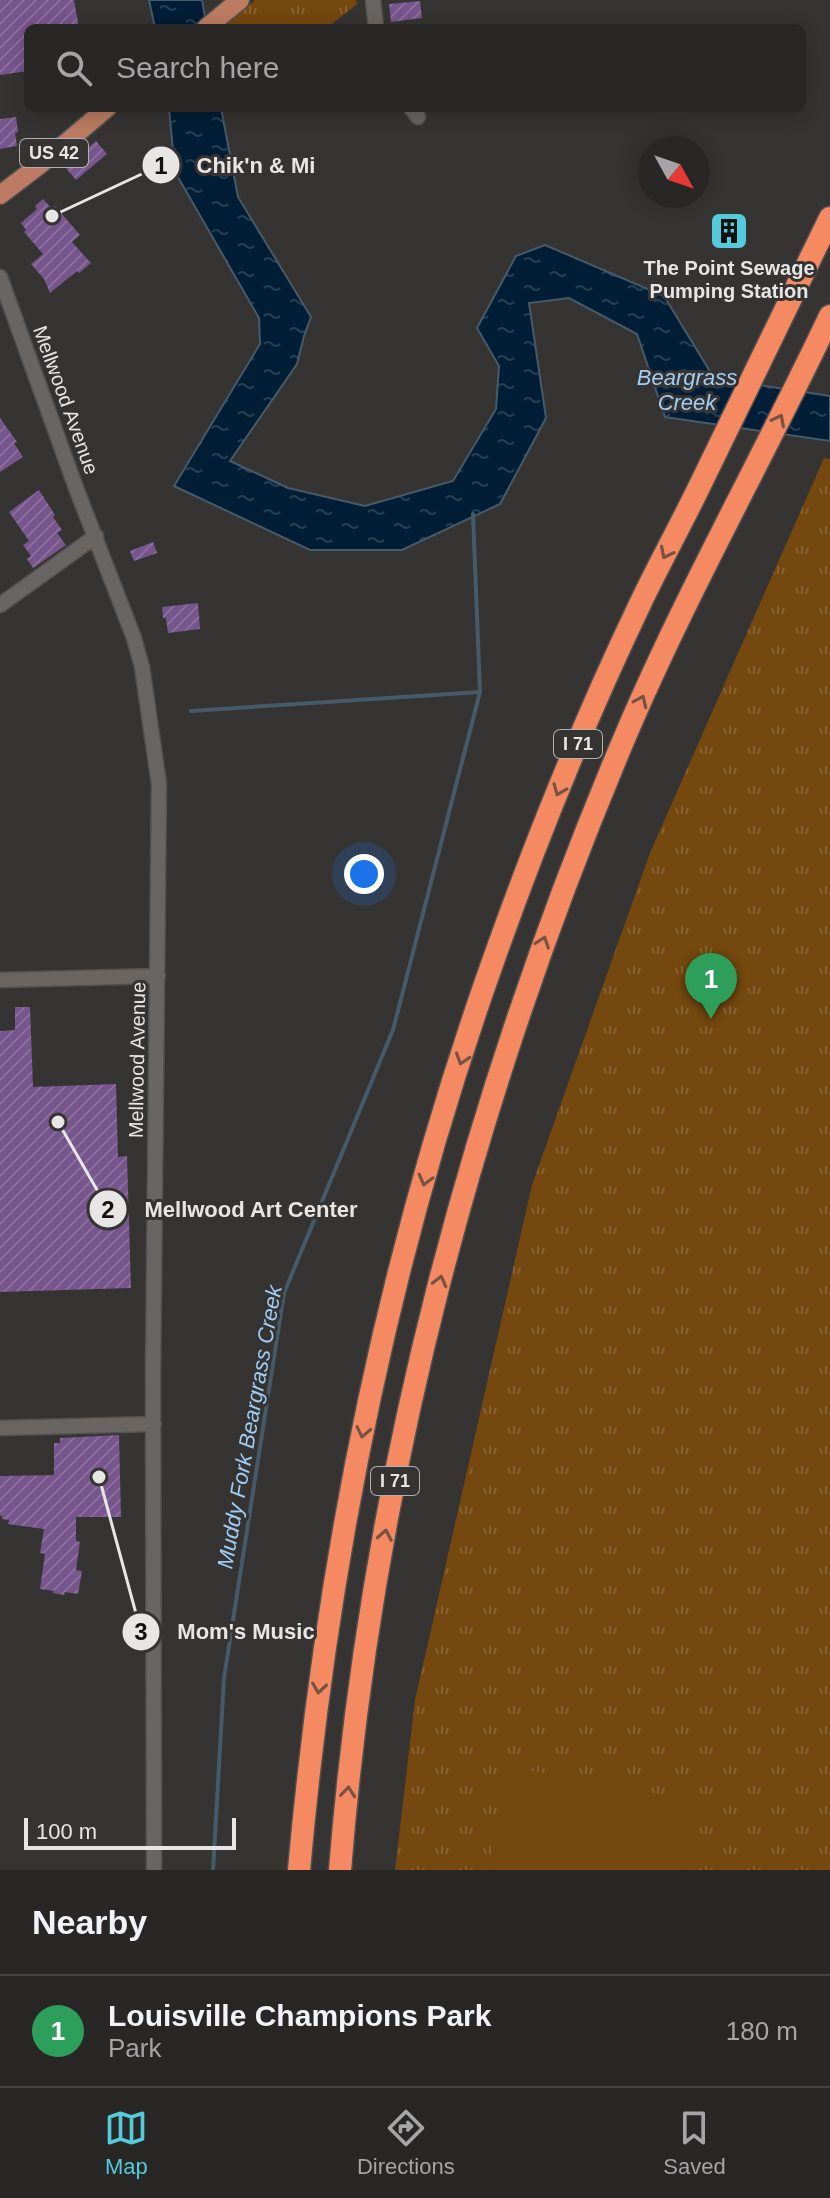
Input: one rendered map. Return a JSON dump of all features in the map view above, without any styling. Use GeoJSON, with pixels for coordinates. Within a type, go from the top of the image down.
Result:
{"type":"FeatureCollection","features":[{"type":"Feature","properties":{"kind":"highway","name":"I 71"},"geometry":{"type":"LineString","coordinates":[[299,1870],[316,1706],[346,1513],[367,1409],[403,1258],[476,1013],[536,847],[601,690],[640,603],[830,218]]}},
{"type":"Feature","properties":{"kind":"highway","name":"I 71"},"geometry":{"type":"LineString","coordinates":[[340,1870],[354,1736],[373,1603],[399,1461],[442,1275],[518,1015],[578,849],[626,734],[830,316]]}},
{"type":"Feature","properties":{"kind":"main road"},"geometry":{"type":"LineString","coordinates":[[211,24],[240,0]]}},
{"type":"Feature","properties":{"kind":"main road","name":"US 42"},"geometry":{"type":"LineString","coordinates":[[0,195],[102,112]]}},
{"type":"Feature","properties":{"kind":"street"},"geometry":{"type":"LineString","coordinates":[[373,0],[376,24]]}},
{"type":"Feature","properties":{"kind":"street","name":"Mellwood Avenue"},"geometry":{"type":"LineString","coordinates":[[0,277],[134,638],[142,667],[159,784],[155,1087],[154,1870]]}},
{"type":"Feature","properties":{"kind":"street"},"geometry":{"type":"LineString","coordinates":[[0,605],[96,536]]}},
{"type":"Feature","properties":{"kind":"street"},"geometry":{"type":"LineString","coordinates":[[0,980],[158,976]]}},
{"type":"Feature","properties":{"kind":"street"},"geometry":{"type":"LineString","coordinates":[[0,1428],[154,1424]]}},
{"type":"Feature","properties":{"kind":"green space"},"geometry":{"type":"Polygon","coordinates":[[[255,0],[356,0],[357,4],[332,24],[227,24],[255,0]]]}},
{"type":"Feature","properties":{"kind":"green space"},"geometry":{"type":"Polygon","coordinates":[[[824,458],[830,459],[830,1870],[395,1870],[415,1700],[532,1185],[650,853],[824,458]]]}},
{"type":"Feature","properties":{"kind":"green space"},"geometry":{"type":"Polygon","coordinates":[[[509,1767],[698,1801],[686,1870],[490,1870],[509,1767]]]}},
{"type":"Feature","properties":{"kind":"water"},"geometry":{"type":"Polygon","coordinates":[[[149,0],[202,0],[206,24],[154,24],[149,0]]]}},
{"type":"Feature","properties":{"kind":"water","name":"Beargrass Creek"},"geometry":{"type":"Polygon","coordinates":[[[169,112],[222,112],[238,197],[311,317],[297,364],[230,461],[288,488],[365,506],[453,481],[496,409],[499,366],[477,328],[516,256],[545,245],[664,296],[714,378],[830,396],[830,441],[665,417],[637,334],[569,298],[529,303],[546,418],[500,504],[402,550],[310,550],[174,486],[260,344],[259,318],[175,172],[169,112]]]}},
{"type":"Feature","properties":{"kind":"building"},"geometry":{"type":"Polygon","coordinates":[[[0,0],[74,0],[78,24],[24,24],[24,72],[0,75],[0,0]]]}},
{"type":"Feature","properties":{"kind":"building"},"geometry":{"type":"Polygon","coordinates":[[[420,1],[422,18],[391,22],[389,4],[420,1]]]}},
{"type":"Feature","properties":{"kind":"building"},"geometry":{"type":"Polygon","coordinates":[[[16,117],[17,146],[0,149],[0,119],[16,117]]]}},
{"type":"Feature","properties":{"kind":"building"},"geometry":{"type":"Polygon","coordinates":[[[96,141],[107,154],[76,180],[65,167],[96,141]]]}},
{"type":"Feature","properties":{"kind":"building"},"geometry":{"type":"Polygon","coordinates":[[[43,199],[52,209],[55,206],[80,235],[72,242],[91,263],[50,293],[44,279],[31,264],[43,254],[24,232],[26,230],[21,223],[43,199]]]}},
{"type":"Feature","properties":{"kind":"building","name":"The Point Sewage Pumping Station"},"geometry":{"type":"Polygon","coordinates":[[[721,219],[743,228],[738,243],[715,233],[721,219]]]}},
{"type":"Feature","properties":{"kind":"building"},"geometry":{"type":"Polygon","coordinates":[[[0,418],[17,442],[14,443],[23,457],[0,472],[0,418]]]}},
{"type":"Feature","properties":{"kind":"building"},"geometry":{"type":"Polygon","coordinates":[[[39,490],[55,515],[53,517],[62,530],[57,533],[66,545],[33,568],[27,559],[31,556],[23,545],[29,541],[9,512],[39,490]]]}},
{"type":"Feature","properties":{"kind":"building"},"geometry":{"type":"Polygon","coordinates":[[[153,542],[157,553],[134,561],[130,551],[153,542]]]}},
{"type":"Feature","properties":{"kind":"building"},"geometry":{"type":"Polygon","coordinates":[[[198,603],[200,629],[168,633],[162,607],[198,603]]]}},
{"type":"Feature","properties":{"kind":"building"},"geometry":{"type":"Polygon","coordinates":[[[15,1007],[30,1007],[33,1087],[116,1084],[118,1157],[127,1156],[131,1288],[0,1292],[0,1031],[15,1030],[15,1007]]]}},
{"type":"Feature","properties":{"kind":"building"},"geometry":{"type":"Polygon","coordinates":[[[119,1435],[121,1517],[76,1517],[76,1541],[80,1542],[76,1570],[82,1571],[78,1594],[65,1592],[64,1595],[40,1589],[45,1554],[40,1553],[44,1529],[8,1524],[9,1520],[2,1519],[0,1476],[54,1475],[54,1443],[60,1443],[60,1438],[119,1435]]]}},
{"type":"Feature","properties":{"kind":"waterway","name":"Muddy Fork Beargrass Creek"},"geometry":{"type":"LineString","coordinates":[[213,1870],[224,1678],[284,1293],[393,1030],[480,692],[473,514]]}},
{"type":"Feature","properties":{"kind":"waterway"},"geometry":{"type":"LineString","coordinates":[[191,711],[480,692]]}},
{"type":"Feature","properties":{"kind":"place","name":"Chik'n & Mi"},"geometry":{"type":"Point","coordinates":[52,216]}},
{"type":"Feature","properties":{"kind":"place","name":"The Point Sewage Pumping Station"},"geometry":{"type":"Point","coordinates":[729,231]}},
{"type":"Feature","properties":{"kind":"place","name":"Louisville Champions Park"},"geometry":{"type":"Point","coordinates":[711,1019]}},
{"type":"Feature","properties":{"kind":"place","name":"Mellwood Art Center"},"geometry":{"type":"Point","coordinates":[58,1122]}},
{"type":"Feature","properties":{"kind":"place","name":"Mom's Music"},"geometry":{"type":"Point","coordinates":[99,1477]}}]}
